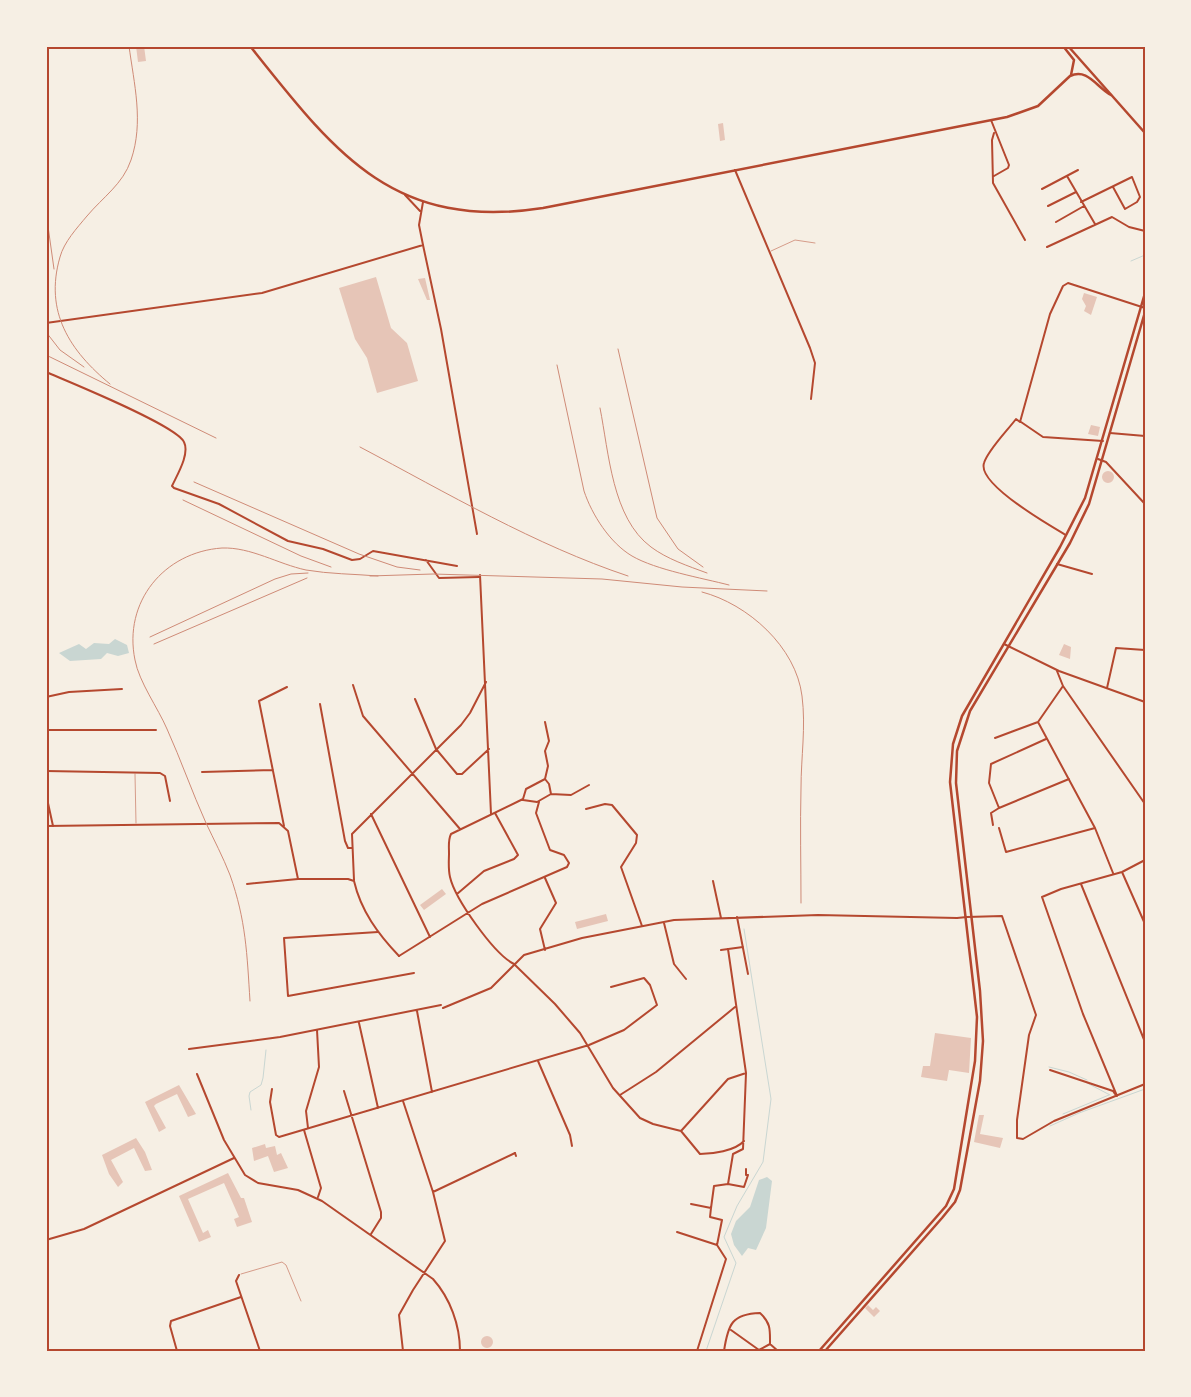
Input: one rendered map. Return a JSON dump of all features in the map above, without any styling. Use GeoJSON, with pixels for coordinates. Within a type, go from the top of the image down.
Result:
{"type":"FeatureCollection","features":[{"type":"Feature","properties":{"kind":"main road"},"geometry":{"type":"LineString","coordinates":[[250,46],[333,145],[361,169],[404,195],[423,202],[484,212],[520,212],[991,120],[1026,111],[1038,106],[1070,76],[1074,60],[1063,46]]}},
{"type":"Feature","properties":{"kind":"main road"},"geometry":{"type":"LineString","coordinates":[[1068,46],[1145,133]]}},
{"type":"Feature","properties":{"kind":"main road"},"geometry":{"type":"LineString","coordinates":[[1070,76],[1080,73],[1085,74],[1102,90],[1112,96]]}},
{"type":"Feature","properties":{"kind":"main road"},"geometry":{"type":"LineString","coordinates":[[819,1351],[946,1206],[954,1189],[977,1043],[976,992],[950,782],[952,752],[962,716],[1067,536],[1085,498],[1104,441],[1143,307],[1145,293]]}},
{"type":"Feature","properties":{"kind":"main road"},"geometry":{"type":"LineString","coordinates":[[825,1351],[948,1211],[960,1190],[979,1088],[983,1050],[982,1008],[956,783],[957,750],[970,711],[1070,543],[1089,504],[1145,312]]}},
{"type":"Feature","properties":{"kind":"main road"},"geometry":{"type":"LineString","coordinates":[[1067,536],[1075,533]]}},
{"type":"Feature","properties":{"kind":"main road"},"geometry":{"type":"LineString","coordinates":[[1067,536],[1070,543]]}},
{"type":"Feature","properties":{"kind":"street"},"geometry":{"type":"LineString","coordinates":[[991,120],[994,133],[1009,165],[1008,168],[994,176]]}},
{"type":"Feature","properties":{"kind":"street"},"geometry":{"type":"LineString","coordinates":[[994,133],[991,170],[994,176],[993,184],[1025,240]]}},
{"type":"Feature","properties":{"kind":"street"},"geometry":{"type":"LineString","coordinates":[[735,170],[813,357],[815,366],[811,399]]}},
{"type":"Feature","properties":{"kind":"street"},"geometry":{"type":"LineString","coordinates":[[1042,189],[1078,170]]}},
{"type":"Feature","properties":{"kind":"street"},"geometry":{"type":"LineString","coordinates":[[1068,176],[1095,224]]}},
{"type":"Feature","properties":{"kind":"street"},"geometry":{"type":"LineString","coordinates":[[1081,202],[1113,188],[1132,177],[1140,198],[1138,202],[1125,209],[1113,188]]}},
{"type":"Feature","properties":{"kind":"street"},"geometry":{"type":"LineString","coordinates":[[1048,206],[1076,192]]}},
{"type":"Feature","properties":{"kind":"street"},"geometry":{"type":"LineString","coordinates":[[404,195],[420,211]]}},
{"type":"Feature","properties":{"kind":"street"},"geometry":{"type":"LineString","coordinates":[[423,202],[419,225],[443,335],[476,534]]}},
{"type":"Feature","properties":{"kind":"street"},"geometry":{"type":"LineString","coordinates":[[1056,222],[1084,206]]}},
{"type":"Feature","properties":{"kind":"street"},"geometry":{"type":"LineString","coordinates":[[1047,247],[1112,217],[1129,227],[1145,230]]}},
{"type":"Feature","properties":{"kind":"street"},"geometry":{"type":"LineString","coordinates":[[46,323],[262,293],[423,245]]}},
{"type":"Feature","properties":{"kind":"street"},"geometry":{"type":"LineString","coordinates":[[1020,422],[1050,314],[1062,286],[1068,283],[1143,307]]}},
{"type":"Feature","properties":{"kind":"street"},"geometry":{"type":"LineString","coordinates":[[46,372],[123,407],[181,438],[186,448],[172,486],[174,488],[219,504],[288,541],[323,549],[352,560],[360,559],[373,551],[457,566]]}},
{"type":"Feature","properties":{"kind":"street"},"geometry":{"type":"LineString","coordinates":[[1067,536],[996,488],[985,475],[983,467],[987,458],[1016,419],[1043,437],[1104,441]]}},
{"type":"Feature","properties":{"kind":"street"},"geometry":{"type":"LineString","coordinates":[[1110,433],[1145,436]]}},
{"type":"Feature","properties":{"kind":"street"},"geometry":{"type":"LineString","coordinates":[[1098,459],[1103,460],[1145,504]]}},
{"type":"Feature","properties":{"kind":"street"},"geometry":{"type":"LineString","coordinates":[[426,560],[439,578],[480,577],[491,814]]}},
{"type":"Feature","properties":{"kind":"street"},"geometry":{"type":"LineString","coordinates":[[1057,564],[1092,574]]}},
{"type":"Feature","properties":{"kind":"street"},"geometry":{"type":"LineString","coordinates":[[1004,644],[1057,671],[1145,702]]}},
{"type":"Feature","properties":{"kind":"street"},"geometry":{"type":"LineString","coordinates":[[1107,688],[1116,648],[1145,650]]}},
{"type":"Feature","properties":{"kind":"street"},"geometry":{"type":"LineString","coordinates":[[1057,671],[1063,686],[1145,804]]}},
{"type":"Feature","properties":{"kind":"street"},"geometry":{"type":"LineString","coordinates":[[486,682],[470,713],[352,834],[354,881],[358,896],[378,932],[399,956],[503,894],[564,870],[569,863],[564,855],[550,850],[536,813],[539,802]]}},
{"type":"Feature","properties":{"kind":"street"},"geometry":{"type":"LineString","coordinates":[[353,686],[363,716],[460,829]]}},
{"type":"Feature","properties":{"kind":"street"},"geometry":{"type":"LineString","coordinates":[[994,738],[1038,722],[1063,686]]}},
{"type":"Feature","properties":{"kind":"street"},"geometry":{"type":"LineString","coordinates":[[284,826],[259,701],[287,687]]}},
{"type":"Feature","properties":{"kind":"street"},"geometry":{"type":"LineString","coordinates":[[46,697],[69,692],[122,689]]}},
{"type":"Feature","properties":{"kind":"street"},"geometry":{"type":"LineString","coordinates":[[415,699],[436,749],[460,775],[489,749]]}},
{"type":"Feature","properties":{"kind":"street"},"geometry":{"type":"LineString","coordinates":[[320,704],[334,770],[344,841],[348,848],[352,848]]}},
{"type":"Feature","properties":{"kind":"street"},"geometry":{"type":"LineString","coordinates":[[523,800],[526,789],[545,779],[548,766],[546,751],[549,741],[545,722]]}},
{"type":"Feature","properties":{"kind":"street"},"geometry":{"type":"LineString","coordinates":[[1038,722],[1095,828],[1114,873]]}},
{"type":"Feature","properties":{"kind":"street"},"geometry":{"type":"LineString","coordinates":[[46,730],[156,730]]}},
{"type":"Feature","properties":{"kind":"street"},"geometry":{"type":"LineString","coordinates":[[999,808],[989,783],[991,764],[1046,739]]}},
{"type":"Feature","properties":{"kind":"street"},"geometry":{"type":"LineString","coordinates":[[202,772],[273,770]]}},
{"type":"Feature","properties":{"kind":"street"},"geometry":{"type":"LineString","coordinates":[[46,771],[160,773],[165,776],[170,801]]}},
{"type":"Feature","properties":{"kind":"street"},"geometry":{"type":"LineString","coordinates":[[545,779],[549,784],[551,794]]}},
{"type":"Feature","properties":{"kind":"street"},"geometry":{"type":"LineString","coordinates":[[993,825],[991,814],[999,808],[1069,779]]}},
{"type":"Feature","properties":{"kind":"street"},"geometry":{"type":"LineString","coordinates":[[589,785],[571,795],[551,794],[539,802],[523,800],[460,829],[449,837],[450,876],[468,914],[508,960],[556,1004],[589,1044],[613,1088],[646,1122],[681,1131],[700,1154],[738,1146],[744,1141]]}},
{"type":"Feature","properties":{"kind":"street"},"geometry":{"type":"LineString","coordinates":[[46,794],[53,826]]}},
{"type":"Feature","properties":{"kind":"street"},"geometry":{"type":"LineString","coordinates":[[586,809],[605,804],[612,805],[637,835],[636,843],[621,867],[642,926]]}},
{"type":"Feature","properties":{"kind":"street"},"geometry":{"type":"LineString","coordinates":[[458,894],[484,871],[506,863],[518,855],[495,813]]}},
{"type":"Feature","properties":{"kind":"street"},"geometry":{"type":"LineString","coordinates":[[371,814],[430,937]]}},
{"type":"Feature","properties":{"kind":"street"},"geometry":{"type":"LineString","coordinates":[[46,826],[279,823],[288,831],[298,879]]}},
{"type":"Feature","properties":{"kind":"street"},"geometry":{"type":"LineString","coordinates":[[999,828],[1006,852],[1095,828]]}},
{"type":"Feature","properties":{"kind":"street"},"geometry":{"type":"LineString","coordinates":[[1117,1096],[1083,1014],[1042,897],[1054,891],[1122,872],[1145,860]]}},
{"type":"Feature","properties":{"kind":"street"},"geometry":{"type":"LineString","coordinates":[[1122,872],[1145,924]]}},
{"type":"Feature","properties":{"kind":"street"},"geometry":{"type":"LineString","coordinates":[[545,877],[556,903],[540,930],[545,950]]}},
{"type":"Feature","properties":{"kind":"street"},"geometry":{"type":"LineString","coordinates":[[247,884],[298,879],[348,879],[354,881]]}},
{"type":"Feature","properties":{"kind":"street"},"geometry":{"type":"LineString","coordinates":[[713,881],[721,918]]}},
{"type":"Feature","properties":{"kind":"street"},"geometry":{"type":"LineString","coordinates":[[1081,884],[1145,1042]]}},
{"type":"Feature","properties":{"kind":"street"},"geometry":{"type":"LineString","coordinates":[[189,1049],[317,1030],[442,1007],[491,988],[510,972],[514,964],[524,955],[582,938],[642,926],[737,917],[818,915],[957,918],[1002,916],[1036,1015],[1029,1035],[1017,1120],[1017,1138],[1023,1138],[1054,1121],[1145,1084]]}},
{"type":"Feature","properties":{"kind":"street"},"geometry":{"type":"LineString","coordinates":[[737,917],[748,974]]}},
{"type":"Feature","properties":{"kind":"street"},"geometry":{"type":"LineString","coordinates":[[664,923],[674,964],[677,965],[686,979]]}},
{"type":"Feature","properties":{"kind":"street"},"geometry":{"type":"LineString","coordinates":[[378,932],[284,938],[288,996],[414,973]]}},
{"type":"Feature","properties":{"kind":"street"},"geometry":{"type":"LineString","coordinates":[[721,950],[743,947]]}},
{"type":"Feature","properties":{"kind":"street"},"geometry":{"type":"LineString","coordinates":[[728,949],[746,1073],[744,1148],[733,1154],[728,1184]]}},
{"type":"Feature","properties":{"kind":"street"},"geometry":{"type":"LineString","coordinates":[[272,1089],[271,1110],[276,1135],[279,1137],[432,1093],[589,1044],[624,1030],[657,1006],[650,986],[644,978],[611,987]]}},
{"type":"Feature","properties":{"kind":"street"},"geometry":{"type":"LineString","coordinates":[[620,1095],[656,1072],[736,1006]]}},
{"type":"Feature","properties":{"kind":"street"},"geometry":{"type":"LineString","coordinates":[[417,1011],[432,1093]]}},
{"type":"Feature","properties":{"kind":"street"},"geometry":{"type":"LineString","coordinates":[[359,1022],[378,1108]]}},
{"type":"Feature","properties":{"kind":"street"},"geometry":{"type":"LineString","coordinates":[[308,1128],[306,1111],[319,1067],[317,1030]]}},
{"type":"Feature","properties":{"kind":"street"},"geometry":{"type":"LineString","coordinates":[[538,1061],[570,1135],[572,1146]]}},
{"type":"Feature","properties":{"kind":"street"},"geometry":{"type":"LineString","coordinates":[[1050,1070],[1113,1091],[1117,1096]]}},
{"type":"Feature","properties":{"kind":"street"},"geometry":{"type":"LineString","coordinates":[[681,1131],[728,1079],[746,1073]]}},
{"type":"Feature","properties":{"kind":"street"},"geometry":{"type":"LineString","coordinates":[[197,1074],[224,1140],[240,1169],[251,1180],[298,1190],[317,1198],[424,1272],[438,1284],[450,1305],[457,1327],[460,1351]]}},
{"type":"Feature","properties":{"kind":"street"},"geometry":{"type":"LineString","coordinates":[[344,1091],[382,1212],[381,1218],[371,1234]]}},
{"type":"Feature","properties":{"kind":"street"},"geometry":{"type":"LineString","coordinates":[[403,1101],[433,1192],[445,1240],[399,1315],[403,1351]]}},
{"type":"Feature","properties":{"kind":"street"},"geometry":{"type":"LineString","coordinates":[[304,1130],[321,1188],[317,1198]]}},
{"type":"Feature","properties":{"kind":"street"},"geometry":{"type":"LineString","coordinates":[[433,1192],[515,1155]]}},
{"type":"Feature","properties":{"kind":"street"},"geometry":{"type":"LineString","coordinates":[[46,1240],[84,1229],[234,1158]]}},
{"type":"Feature","properties":{"kind":"street"},"geometry":{"type":"LineString","coordinates":[[717,1245],[722,1220],[710,1217],[714,1186],[728,1184],[744,1187],[748,1175],[746,1175],[746,1168]]}},
{"type":"Feature","properties":{"kind":"street"},"geometry":{"type":"LineString","coordinates":[[691,1204],[710,1208]]}},
{"type":"Feature","properties":{"kind":"street"},"geometry":{"type":"LineString","coordinates":[[677,1232],[717,1245],[726,1259],[697,1351]]}},
{"type":"Feature","properties":{"kind":"street"},"geometry":{"type":"LineString","coordinates":[[239,1274],[236,1280],[260,1351]]}},
{"type":"Feature","properties":{"kind":"street"},"geometry":{"type":"LineString","coordinates":[[177,1351],[170,1326],[171,1321],[241,1297]]}},
{"type":"Feature","properties":{"kind":"street"},"geometry":{"type":"LineString","coordinates":[[724,1351],[733,1322],[740,1315],[760,1313],[770,1326],[770,1344],[778,1351]]}},
{"type":"Feature","properties":{"kind":"street"},"geometry":{"type":"LineString","coordinates":[[730,1329],[759,1350],[770,1344]]}},
{"type":"Feature","properties":{"kind":"lane"},"geometry":{"type":"LineString","coordinates":[[770,252],[795,240],[815,243]]}},
{"type":"Feature","properties":{"kind":"lane"},"geometry":{"type":"LineString","coordinates":[[135,772],[136,824]]}},
{"type":"Feature","properties":{"kind":"lane"},"geometry":{"type":"LineString","coordinates":[[239,1274],[282,1262],[286,1265],[301,1302]]}},
{"type":"Feature","properties":{"kind":"shaded area"},"geometry":{"type":"Polygon","coordinates":[[[115,639],[127,645],[129,653],[118,656],[107,653],[101,659],[70,661],[59,653],[79,644],[86,649],[94,643],[109,644],[115,639]]]}},
{"type":"Feature","properties":{"kind":"shaded area"},"geometry":{"type":"Polygon","coordinates":[[[767,1177],[772,1181],[766,1228],[756,1250],[748,1248],[742,1256],[734,1245],[731,1234],[736,1221],[750,1207],[759,1180],[767,1177]]]}},
{"type":"Feature","properties":{"kind":"building"},"geometry":{"type":"Polygon","coordinates":[[[136,46],[144,46],[146,61],[138,62],[136,46]]]}},
{"type":"Feature","properties":{"kind":"building"},"geometry":{"type":"Polygon","coordinates":[[[723,123],[725,140],[720,141],[718,124],[723,123]]]}},
{"type":"Feature","properties":{"kind":"building"},"geometry":{"type":"Polygon","coordinates":[[[376,277],[391,328],[407,343],[418,381],[377,393],[367,358],[355,339],[339,288],[376,277]]]}},
{"type":"Feature","properties":{"kind":"building"},"geometry":{"type":"Polygon","coordinates":[[[425,278],[430,300],[427,300],[418,279],[425,278]]]}},
{"type":"Feature","properties":{"kind":"building"},"geometry":{"type":"Polygon","coordinates":[[[1084,293],[1097,297],[1091,315],[1084,311],[1086,306],[1082,299],[1084,293]]]}},
{"type":"Feature","properties":{"kind":"building"},"geometry":{"type":"Polygon","coordinates":[[[1091,425],[1100,427],[1098,436],[1088,434],[1091,425]]]}},
{"type":"Feature","properties":{"kind":"building"},"geometry":{"type":"Polygon","coordinates":[[[1108,471],[1114,477],[1108,483],[1102,477],[1108,471]]]}},
{"type":"Feature","properties":{"kind":"building"},"geometry":{"type":"Polygon","coordinates":[[[1064,644],[1071,647],[1070,659],[1059,655],[1064,644]]]}},
{"type":"Feature","properties":{"kind":"building"},"geometry":{"type":"Polygon","coordinates":[[[442,889],[446,894],[424,910],[420,905],[442,889]]]}},
{"type":"Feature","properties":{"kind":"building"},"geometry":{"type":"Polygon","coordinates":[[[606,914],[608,921],[577,929],[575,922],[606,914]]]}},
{"type":"Feature","properties":{"kind":"building"},"geometry":{"type":"Polygon","coordinates":[[[935,1033],[971,1038],[969,1073],[949,1070],[947,1081],[921,1077],[923,1066],[930,1066],[935,1033]]]}},
{"type":"Feature","properties":{"kind":"building"},"geometry":{"type":"Polygon","coordinates":[[[179,1085],[196,1114],[188,1117],[177,1094],[156,1104],[154,1106],[166,1128],[159,1132],[145,1102],[179,1085]]]}},
{"type":"Feature","properties":{"kind":"building"},"geometry":{"type":"Polygon","coordinates":[[[979,1115],[984,1115],[980,1134],[1003,1138],[1000,1148],[974,1142],[979,1115]]]}},
{"type":"Feature","properties":{"kind":"building"},"geometry":{"type":"Polygon","coordinates":[[[136,1138],[145,1152],[152,1170],[145,1171],[134,1148],[111,1160],[123,1182],[118,1187],[109,1174],[102,1155],[136,1138]]]}},
{"type":"Feature","properties":{"kind":"building"},"geometry":{"type":"Polygon","coordinates":[[[265,1144],[266,1148],[275,1146],[277,1155],[281,1153],[288,1168],[274,1172],[268,1156],[254,1161],[252,1148],[265,1144]]]}},
{"type":"Feature","properties":{"kind":"building"},"geometry":{"type":"Polygon","coordinates":[[[228,1173],[241,1198],[244,1198],[252,1222],[237,1227],[234,1219],[239,1217],[224,1183],[188,1199],[203,1233],[208,1230],[211,1237],[199,1242],[179,1196],[228,1173]]]}},
{"type":"Feature","properties":{"kind":"building"},"geometry":{"type":"Polygon","coordinates":[[[868,1305],[873,1310],[876,1307],[880,1311],[874,1317],[865,1308],[868,1305]]]}},
{"type":"Feature","properties":{"kind":"building"},"geometry":{"type":"Polygon","coordinates":[[[485,1336],[489,1336],[493,1342],[489,1348],[485,1348],[481,1344],[481,1340],[485,1336]]]}},
{"type":"Feature","properties":{"kind":"waterway"},"geometry":{"type":"LineString","coordinates":[[1131,261],[1145,255]]}},
{"type":"Feature","properties":{"kind":"waterway"},"geometry":{"type":"LineString","coordinates":[[706,1351],[736,1263],[724,1237],[737,1206],[763,1162],[771,1099],[744,929]]}},
{"type":"Feature","properties":{"kind":"waterway"},"geometry":{"type":"LineString","coordinates":[[251,1110],[249,1096],[250,1092],[261,1085],[266,1050]]}},
{"type":"Feature","properties":{"kind":"waterway"},"geometry":{"type":"LineString","coordinates":[[1049,1067],[1069,1072],[1087,1080]]}},
{"type":"Feature","properties":{"kind":"waterway"},"geometry":{"type":"LineString","coordinates":[[1087,1083],[1110,1095]]}},
{"type":"Feature","properties":{"kind":"waterway"},"geometry":{"type":"LineString","coordinates":[[1050,1126],[1079,1113],[1145,1089]]}},
{"type":"Feature","properties":{"kind":"waterway"},"geometry":{"type":"LineString","coordinates":[[1063,1114],[1109,1095]]}},
{"type":"Feature","properties":{"kind":"railway"},"geometry":{"type":"LineString","coordinates":[[110,384],[83,358],[72,344],[64,329],[58,313],[55,295],[56,277],[62,251],[75,230],[118,183],[131,160],[137,132],[137,103],[129,46]]}},
{"type":"Feature","properties":{"kind":"railway"},"geometry":{"type":"LineString","coordinates":[[46,212],[54,269]]}},
{"type":"Feature","properties":{"kind":"railway"},"geometry":{"type":"LineString","coordinates":[[46,332],[60,350],[84,367]]}},
{"type":"Feature","properties":{"kind":"railway"},"geometry":{"type":"LineString","coordinates":[[618,349],[657,518],[678,549],[703,567]]}},
{"type":"Feature","properties":{"kind":"railway"},"geometry":{"type":"LineString","coordinates":[[46,355],[216,438]]}},
{"type":"Feature","properties":{"kind":"railway"},"geometry":{"type":"LineString","coordinates":[[557,365],[584,491],[597,519],[609,536],[616,544],[642,561],[729,585]]}},
{"type":"Feature","properties":{"kind":"railway"},"geometry":{"type":"LineString","coordinates":[[600,408],[614,483],[620,502],[638,535],[651,547],[664,555],[707,573]]}},
{"type":"Feature","properties":{"kind":"railway"},"geometry":{"type":"LineString","coordinates":[[360,447],[525,534],[628,576]]}},
{"type":"Feature","properties":{"kind":"railway"},"geometry":{"type":"LineString","coordinates":[[194,482],[359,554],[397,567],[420,570]]}},
{"type":"Feature","properties":{"kind":"railway"},"geometry":{"type":"LineString","coordinates":[[183,500],[301,556],[331,567]]}},
{"type":"Feature","properties":{"kind":"railway"},"geometry":{"type":"LineString","coordinates":[[250,1001],[243,922],[235,891],[227,868],[167,729],[137,668],[133,639],[135,619],[142,600],[152,584],[166,570],[182,559],[201,552],[222,548],[243,550],[306,570],[378,576]]}},
{"type":"Feature","properties":{"kind":"railway"},"geometry":{"type":"LineString","coordinates":[[150,637],[275,579],[291,574],[308,573]]}},
{"type":"Feature","properties":{"kind":"railway"},"geometry":{"type":"LineString","coordinates":[[370,576],[433,574],[602,579],[682,587],[767,591]]}},
{"type":"Feature","properties":{"kind":"railway"},"geometry":{"type":"LineString","coordinates":[[154,644],[307,578]]}},
{"type":"Feature","properties":{"kind":"railway"},"geometry":{"type":"LineString","coordinates":[[702,592],[736,606],[767,630],[780,645],[798,678],[804,719],[801,776],[801,903]]}}]}
